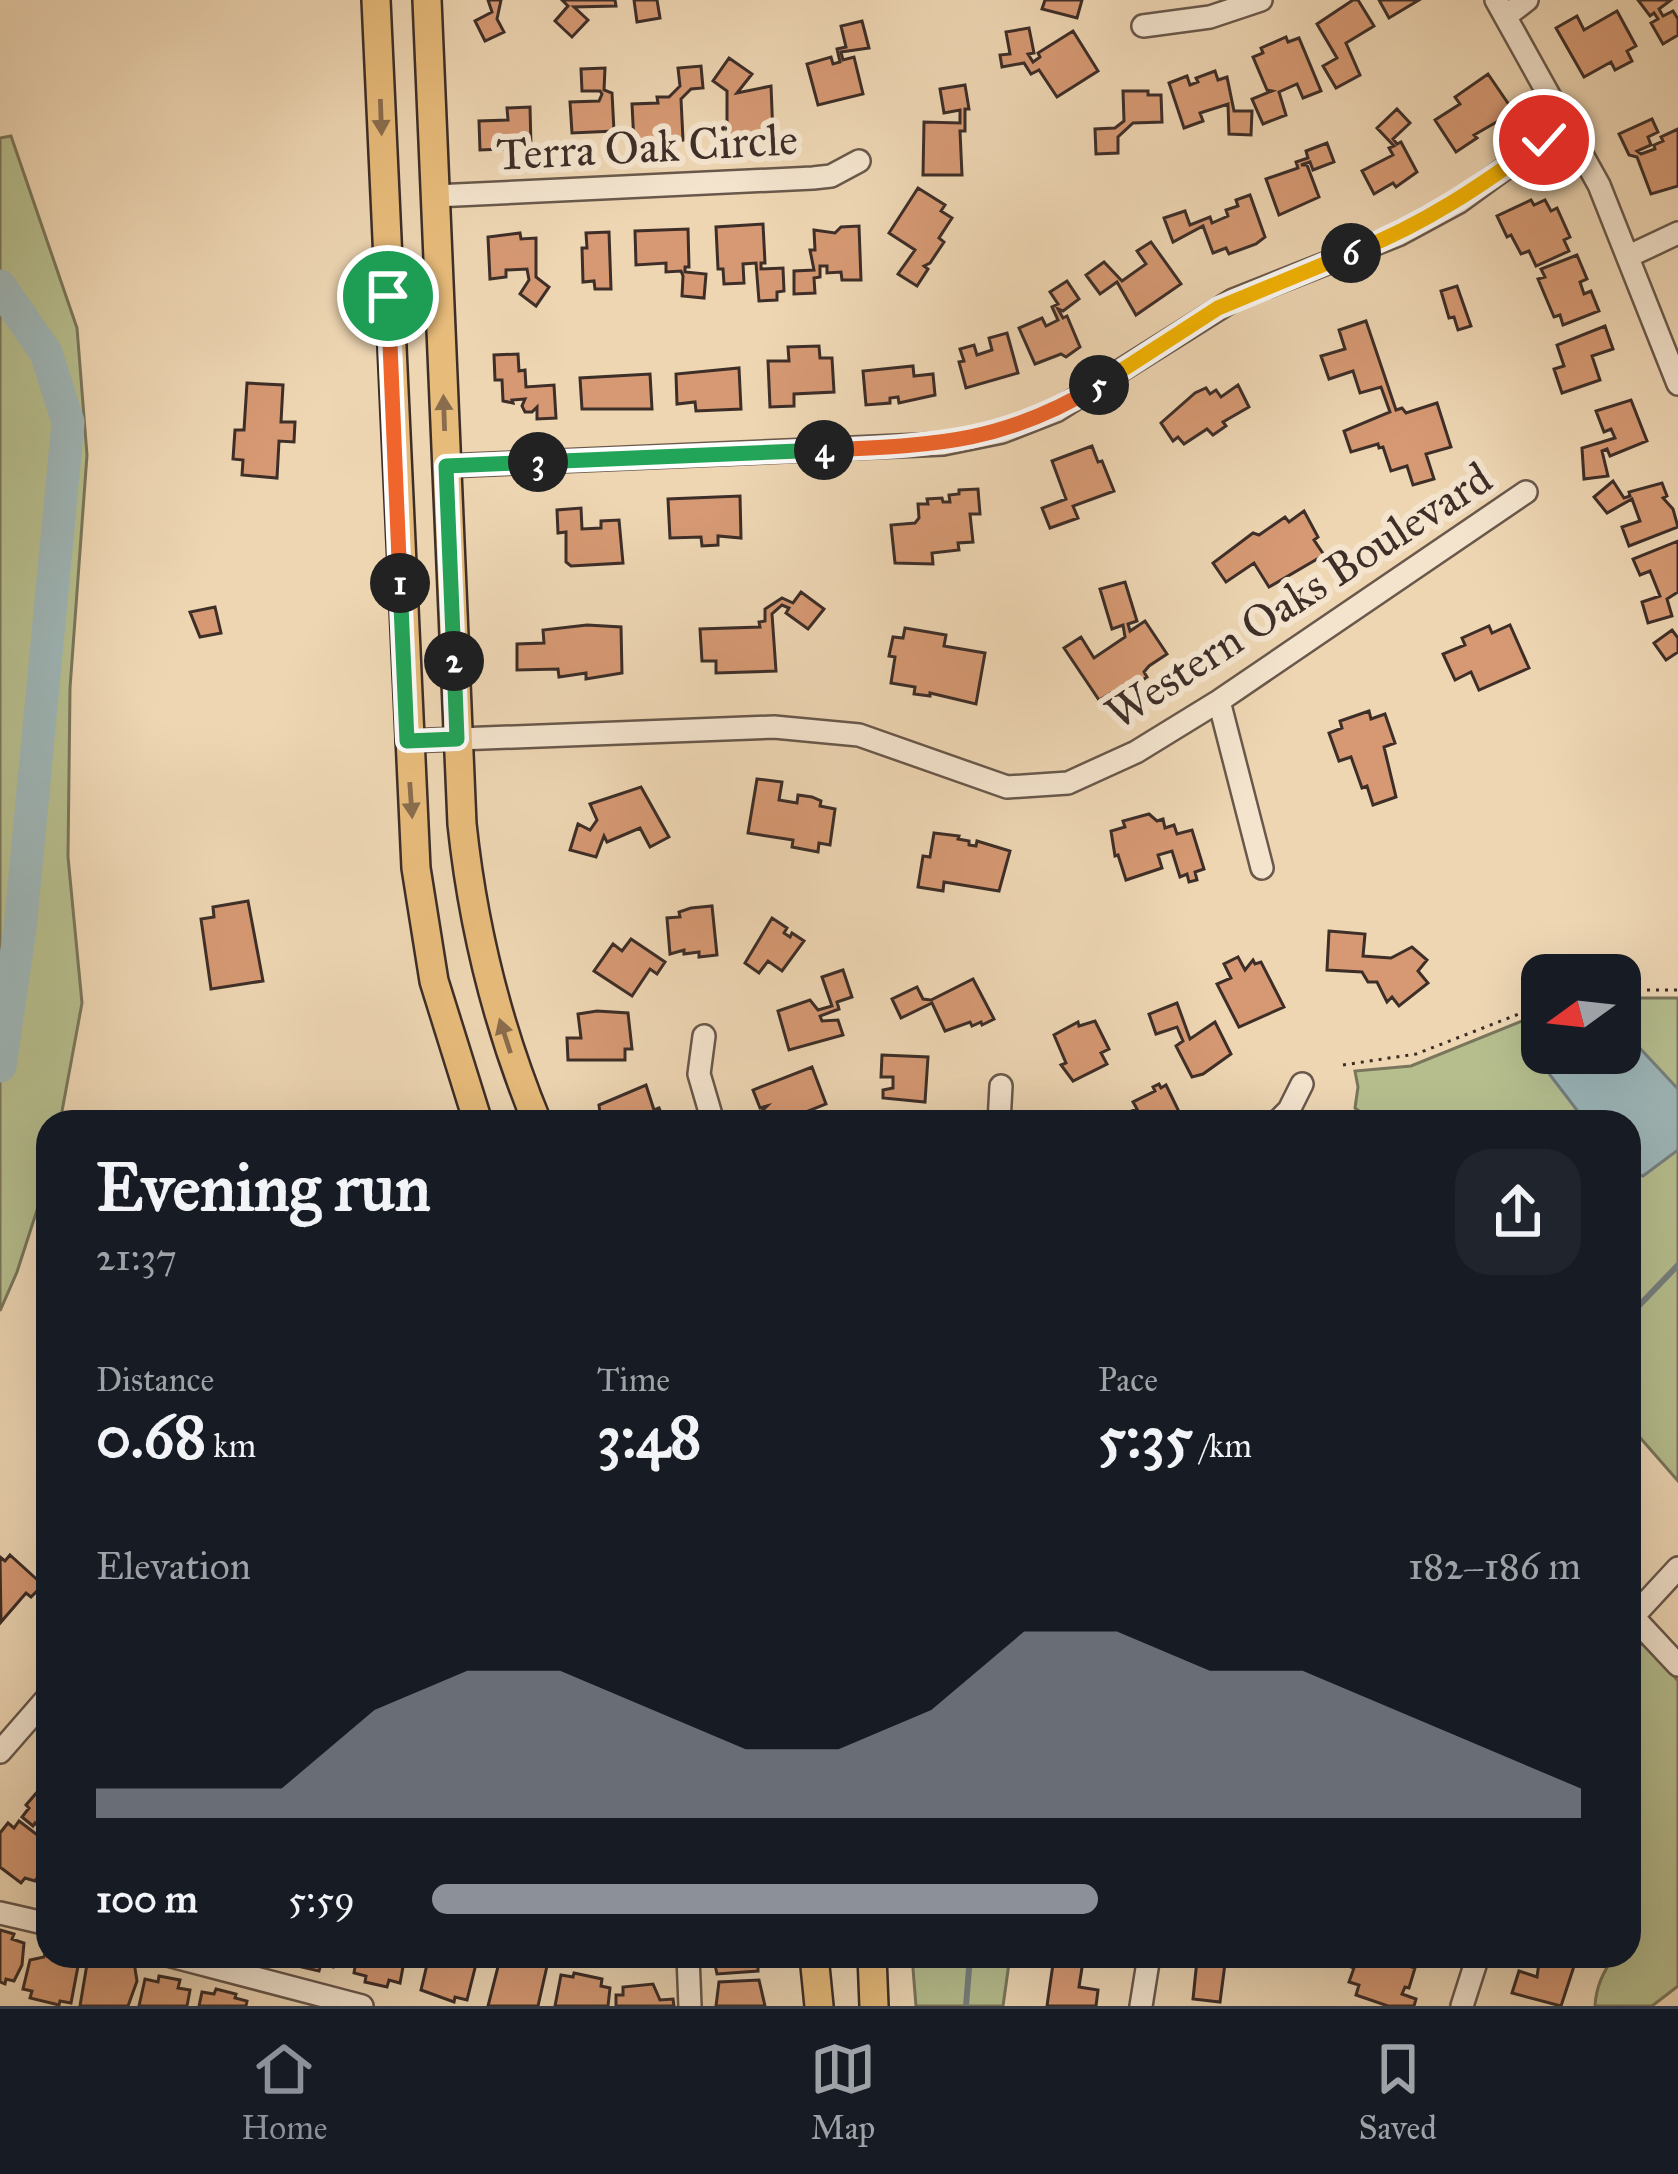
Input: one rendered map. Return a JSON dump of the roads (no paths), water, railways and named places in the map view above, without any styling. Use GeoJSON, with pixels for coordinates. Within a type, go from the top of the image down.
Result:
{"type":"FeatureCollection","features":[{"type":"Feature","properties":{"kind":"main road"},"geometry":{"type":"LineString","coordinates":[[376,0],[407,741],[421,908],[434,981],[473,1110]]}},
{"type":"Feature","properties":{"kind":"main road"},"geometry":{"type":"LineString","coordinates":[[427,0],[462,824],[475,922],[497,1013],[533,1110]]}},
{"type":"Feature","properties":{"kind":"main road"},"geometry":{"type":"LineString","coordinates":[[465,1110],[467,1093]]}},
{"type":"Feature","properties":{"kind":"main road"},"geometry":{"type":"LineString","coordinates":[[815,1968],[819,2006]]}},
{"type":"Feature","properties":{"kind":"main road"},"geometry":{"type":"LineString","coordinates":[[872,1968],[874,2006]]}},
{"type":"Feature","properties":{"kind":"street"},"geometry":{"type":"LineString","coordinates":[[1144,26],[1210,17],[1261,0]]}},
{"type":"Feature","properties":{"kind":"street"},"geometry":{"type":"LineString","coordinates":[[1527,0],[1501,8],[1599,185],[1678,384]]}},
{"type":"Feature","properties":{"kind":"street"},"geometry":{"type":"LineString","coordinates":[[446,466],[944,444],[1003,432],[1057,411],[1232,301],[1398,235],[1460,202],[1566,124]]}},
{"type":"Feature","properties":{"kind":"street","name":"Terra Oak Circle"},"geometry":{"type":"LineString","coordinates":[[435,196],[813,178],[831,176],[859,161]]}},
{"type":"Feature","properties":{"kind":"street"},"geometry":{"type":"LineString","coordinates":[[1629,256],[1678,233]]}},
{"type":"Feature","properties":{"kind":"street","name":"Western Oaks Boulevard"},"geometry":{"type":"LineString","coordinates":[[407,741],[791,728],[859,736],[1007,787],[1068,783],[1219,701],[1526,492]]}},
{"type":"Feature","properties":{"kind":"street"},"geometry":{"type":"LineString","coordinates":[[1219,701],[1262,868]]}},
{"type":"Feature","properties":{"kind":"street"},"geometry":{"type":"LineString","coordinates":[[704,1036],[699,1074],[710,1110]]}},
{"type":"Feature","properties":{"kind":"street"},"geometry":{"type":"LineString","coordinates":[[1288,1110],[1302,1084]]}},
{"type":"Feature","properties":{"kind":"street"},"geometry":{"type":"LineString","coordinates":[[1000,1110],[1001,1086]]}},
{"type":"Feature","properties":{"kind":"street"},"geometry":{"type":"LineString","coordinates":[[1641,1609],[1678,1568]]}},
{"type":"Feature","properties":{"kind":"street"},"geometry":{"type":"LineString","coordinates":[[1641,1628],[1678,1665]]}},
{"type":"Feature","properties":{"kind":"street"},"geometry":{"type":"LineString","coordinates":[[0,1752],[36,1711]]}},
{"type":"Feature","properties":{"kind":"street"},"geometry":{"type":"LineString","coordinates":[[0,1912],[36,1921]]}},
{"type":"Feature","properties":{"kind":"street"},"geometry":{"type":"LineString","coordinates":[[217,1968],[362,2006]]}},
{"type":"Feature","properties":{"kind":"street"},"geometry":{"type":"LineString","coordinates":[[688,1968],[690,2006]]}},
{"type":"Feature","properties":{"kind":"street"},"geometry":{"type":"LineString","coordinates":[[1141,2006],[1147,1968]]}},
{"type":"Feature","properties":{"kind":"street"},"geometry":{"type":"LineString","coordinates":[[1462,2006],[1474,1968]]}},
{"type":"Feature","properties":{"kind":"water"},"geometry":{"type":"Polygon","coordinates":[[[1641,1049],[1678,1089],[1678,1150],[1641,1175],[1641,1110],[1577,1110],[1549,1074],[1641,1074],[1641,1049]]]}},
{"type":"Feature","properties":{"kind":"waterway"},"geometry":{"type":"LineString","coordinates":[[0,286],[46,353],[68,422],[20,929],[0,1066]]}},
{"type":"Feature","properties":{"kind":"waterway"},"geometry":{"type":"LineString","coordinates":[[1641,1304],[1678,1265]]}},
{"type":"Feature","properties":{"kind":"waterway"},"geometry":{"type":"LineString","coordinates":[[966,2006],[969,1968]]}}]}
